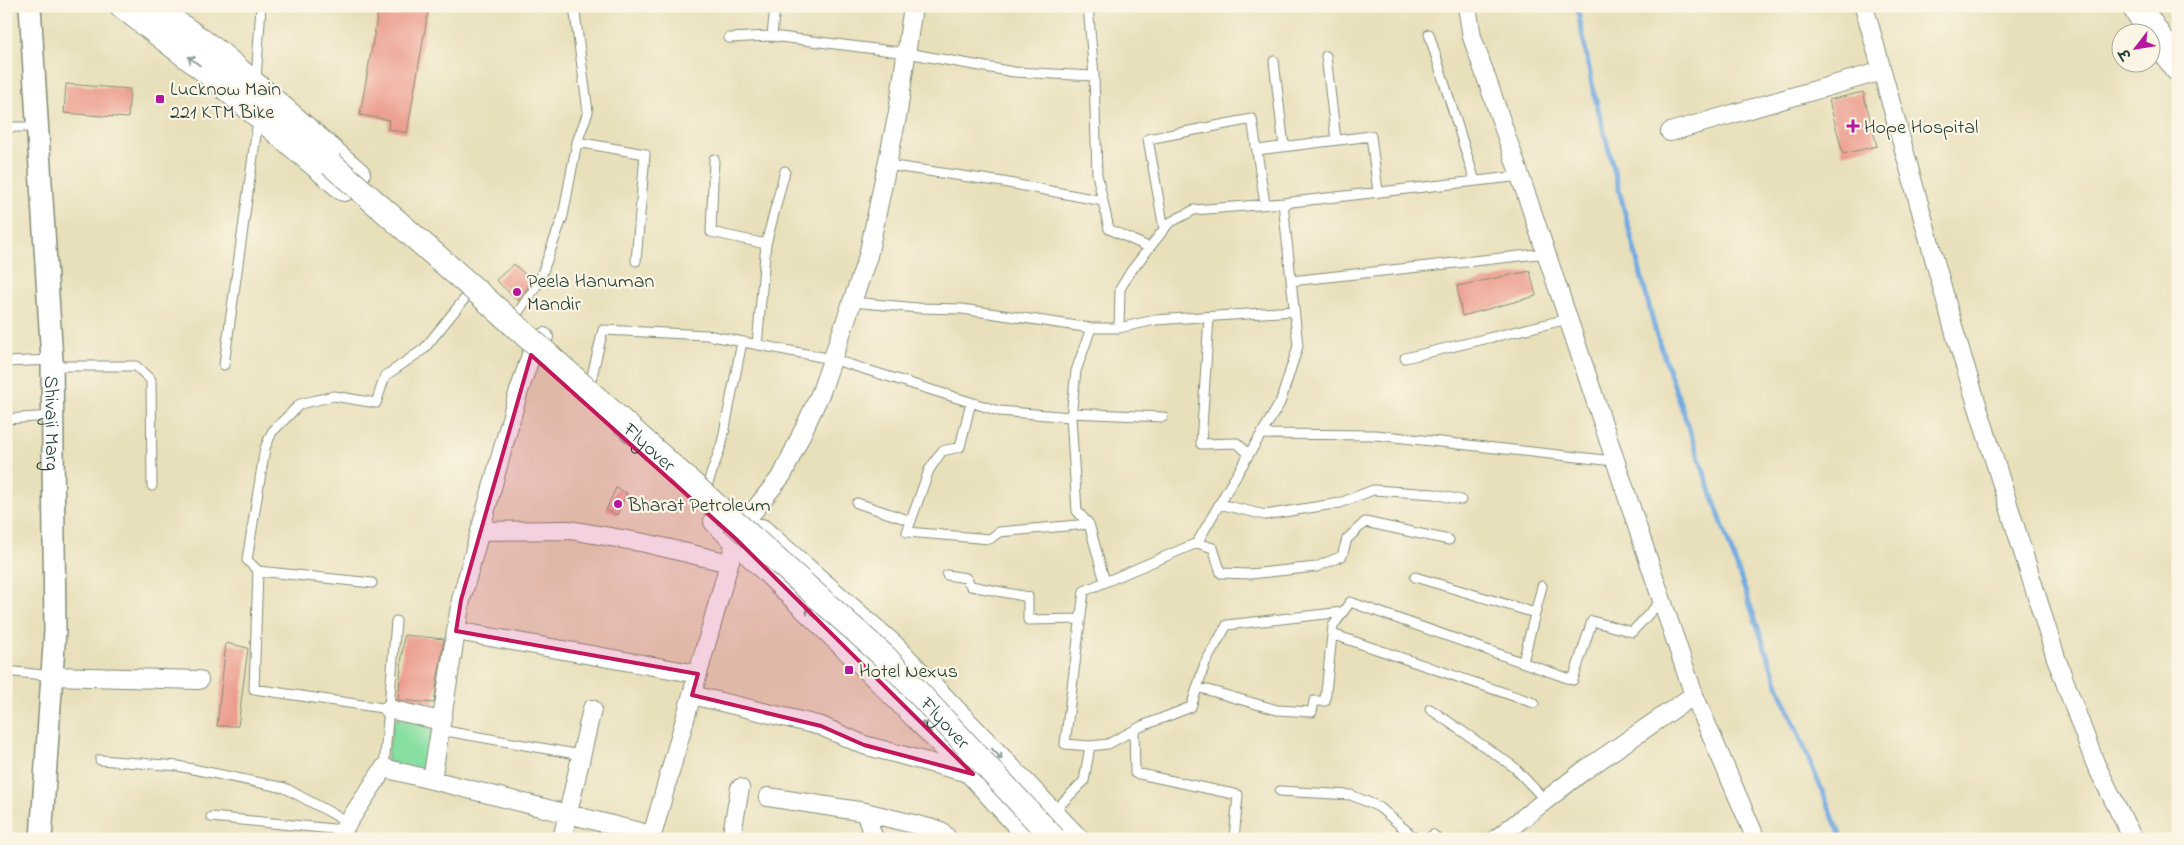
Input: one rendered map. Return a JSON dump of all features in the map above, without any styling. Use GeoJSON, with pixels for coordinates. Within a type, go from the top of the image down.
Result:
{"type":"FeatureCollection","features":[{"type":"Feature","properties":{"kind":"main road"},"geometry":{"type":"LineString","coordinates":[[122,6],[207,72],[259,116],[292,130],[517,314],[537,346],[736,539],[973,774],[1032,839]]}},
{"type":"Feature","properties":{"kind":"main road"},"geometry":{"type":"LineString","coordinates":[[153,6],[220,54],[255,84],[292,130],[466,297],[537,346],[591,380],[893,647],[1076,839]]}},
{"type":"Feature","properties":{"kind":"main road"},"geometry":{"type":"LineString","coordinates":[[2136,6],[2178,67]]}},
{"type":"Feature","properties":{"kind":"main road","name":"Flyover"},"geometry":{"type":"LineString","coordinates":[[292,130],[482,296],[885,657],[1054,839]]}},
{"type":"Feature","properties":{"kind":"street","name":"Shivaji Marg"},"geometry":{"type":"LineString","coordinates":[[30,6],[52,363],[53,416],[55,630],[42,839]]}},
{"type":"Feature","properties":{"kind":"street"},"geometry":{"type":"LineString","coordinates":[[345,830],[384,768],[651,837],[736,539],[748,518],[783,474],[821,392],[868,256],[898,112],[913,6]]}},
{"type":"Feature","properties":{"kind":"street"},"geometry":{"type":"LineString","coordinates":[[1467,6],[1472,37],[1547,253],[1614,461],[1694,695],[1756,839]]}},
{"type":"Feature","properties":{"kind":"street"},"geometry":{"type":"LineString","coordinates":[[1864,6],[1956,337],[2056,658],[2095,763],[2133,839]]}},
{"type":"Feature","properties":{"kind":"street"},"geometry":{"type":"LineString","coordinates":[[1670,132],[1882,71]]}},
{"type":"Feature","properties":{"kind":"street"},"geometry":{"type":"LineString","coordinates":[[432,780],[461,600],[517,397],[537,346]]}},
{"type":"Feature","properties":{"kind":"street"},"geometry":{"type":"LineString","coordinates":[[480,531],[570,530],[645,543],[730,563]]}},
{"type":"Feature","properties":{"kind":"street"},"geometry":{"type":"LineString","coordinates":[[456,632],[698,674]]}},
{"type":"Feature","properties":{"kind":"street"},"geometry":{"type":"LineString","coordinates":[[52,676],[199,680]]}},
{"type":"Feature","properties":{"kind":"street"},"geometry":{"type":"LineString","coordinates":[[692,694],[821,726],[864,745],[973,774]]}},
{"type":"Feature","properties":{"kind":"street"},"geometry":{"type":"LineString","coordinates":[[1496,839],[1582,772],[1694,695]]}},
{"type":"Feature","properties":{"kind":"street"},"geometry":{"type":"LineString","coordinates":[[562,839],[592,709]]}},
{"type":"Feature","properties":{"kind":"street"},"geometry":{"type":"LineString","coordinates":[[388,710],[440,726]]}},
{"type":"Feature","properties":{"kind":"street"},"geometry":{"type":"LineString","coordinates":[[731,839],[740,788]]}},
{"type":"Feature","properties":{"kind":"street"},"geometry":{"type":"LineString","coordinates":[[768,797],[865,812],[941,831],[948,839]]}},
{"type":"Feature","properties":{"kind":"street"},"geometry":{"type":"LineString","coordinates":[[865,812],[874,839]]}},
{"type":"Feature","properties":{"kind":"street"},"geometry":{"type":"LineString","coordinates":[[1038,839],[1049,824],[1052,812]]}},
{"type":"Feature","properties":{"kind":"lane"},"geometry":{"type":"LineString","coordinates":[[224,365],[259,116],[255,84],[261,6]]}},
{"type":"Feature","properties":{"kind":"lane"},"geometry":{"type":"LineString","coordinates":[[517,314],[539,282],[564,216],[577,142],[588,112],[574,6]]}},
{"type":"Feature","properties":{"kind":"lane"},"geometry":{"type":"LineString","coordinates":[[772,36],[775,6]]}},
{"type":"Feature","properties":{"kind":"lane"},"geometry":{"type":"LineString","coordinates":[[1101,6],[1088,7],[1094,76],[1097,174],[1109,229],[1148,247]]}},
{"type":"Feature","properties":{"kind":"lane"},"geometry":{"type":"LineString","coordinates":[[1429,34],[1475,181]]}},
{"type":"Feature","properties":{"kind":"lane"},"geometry":{"type":"LineString","coordinates":[[729,38],[772,36],[907,53],[1014,72],[1094,76]]}},
{"type":"Feature","properties":{"kind":"lane"},"geometry":{"type":"LineString","coordinates":[[1326,56],[1336,140]]}},
{"type":"Feature","properties":{"kind":"lane"},"geometry":{"type":"LineString","coordinates":[[1274,61],[1284,147]]}},
{"type":"Feature","properties":{"kind":"lane"},"geometry":{"type":"LineString","coordinates":[[1164,229],[1148,139],[1252,120],[1266,204]]}},
{"type":"Feature","properties":{"kind":"lane"},"geometry":{"type":"LineString","coordinates":[[6,127],[38,127]]}},
{"type":"Feature","properties":{"kind":"lane"},"geometry":{"type":"LineString","coordinates":[[1257,150],[1370,136],[1378,192]]}},
{"type":"Feature","properties":{"kind":"lane"},"geometry":{"type":"LineString","coordinates":[[577,142],[645,154],[636,261]]}},
{"type":"Feature","properties":{"kind":"lane"},"geometry":{"type":"LineString","coordinates":[[714,159],[711,232],[766,244]]}},
{"type":"Feature","properties":{"kind":"lane"},"geometry":{"type":"LineString","coordinates":[[887,165],[1003,182],[1103,202]]}},
{"type":"Feature","properties":{"kind":"lane"},"geometry":{"type":"LineString","coordinates":[[757,345],[766,244],[785,171]]}},
{"type":"Feature","properties":{"kind":"lane"},"geometry":{"type":"LineString","coordinates":[[1119,328],[1120,289],[1130,270],[1169,223],[1194,210],[1283,203],[1521,176]]}},
{"type":"Feature","properties":{"kind":"lane"},"geometry":{"type":"LineString","coordinates":[[1283,203],[1298,346],[1280,402],[1197,543],[1084,591],[1065,744],[1090,746],[1108,744],[1134,730],[1191,707],[1205,663],[1228,625],[1343,612]]}},
{"type":"Feature","properties":{"kind":"lane"},"geometry":{"type":"LineString","coordinates":[[1292,281],[1547,253]]}},
{"type":"Feature","properties":{"kind":"lane"},"geometry":{"type":"LineString","coordinates":[[372,583],[258,571],[248,560],[265,448],[272,432],[300,404],[334,396],[376,403],[385,376],[424,349],[466,297]]}},
{"type":"Feature","properties":{"kind":"lane"},"geometry":{"type":"LineString","coordinates":[[852,302],[918,308],[962,309],[1091,328],[1119,328],[1155,320],[1294,311]]}},
{"type":"Feature","properties":{"kind":"lane"},"geometry":{"type":"LineString","coordinates":[[1209,317],[1201,444],[1237,443],[1249,454]]}},
{"type":"Feature","properties":{"kind":"lane"},"geometry":{"type":"LineString","coordinates":[[1405,358],[1568,319]]}},
{"type":"Feature","properties":{"kind":"lane"},"geometry":{"type":"LineString","coordinates":[[1091,328],[1076,372],[1071,415],[1077,511],[1089,524],[1105,582]]}},
{"type":"Feature","properties":{"kind":"lane"},"geometry":{"type":"LineString","coordinates":[[591,380],[603,330],[707,335],[832,359],[999,411],[1162,417]]}},
{"type":"Feature","properties":{"kind":"lane"},"geometry":{"type":"LineString","coordinates":[[708,483],[722,443],[742,342]]}},
{"type":"Feature","properties":{"kind":"lane"},"geometry":{"type":"LineString","coordinates":[[6,362],[136,366],[151,380],[152,486]]}},
{"type":"Feature","properties":{"kind":"lane"},"geometry":{"type":"LineString","coordinates":[[971,402],[960,447],[942,451],[929,470],[907,532],[990,539],[999,532],[1089,524]]}},
{"type":"Feature","properties":{"kind":"lane"},"geometry":{"type":"LineString","coordinates":[[6,419],[53,416]]}},
{"type":"Feature","properties":{"kind":"lane"},"geometry":{"type":"LineString","coordinates":[[1261,434],[1376,435],[1614,461]]}},
{"type":"Feature","properties":{"kind":"lane"},"geometry":{"type":"LineString","coordinates":[[1219,504],[1265,515],[1340,503],[1374,490],[1434,494],[1461,500]]}},
{"type":"Feature","properties":{"kind":"lane"},"geometry":{"type":"LineString","coordinates":[[857,503],[911,521]]}},
{"type":"Feature","properties":{"kind":"lane"},"geometry":{"type":"LineString","coordinates":[[1197,543],[1213,548],[1221,573],[1250,574],[1316,567],[1342,556],[1347,539],[1365,522],[1449,540]]}},
{"type":"Feature","properties":{"kind":"lane"},"geometry":{"type":"LineString","coordinates":[[258,571],[254,689],[388,710]]}},
{"type":"Feature","properties":{"kind":"lane"},"geometry":{"type":"LineString","coordinates":[[946,574],[966,578],[971,586],[1028,597],[1028,620],[1080,620]]}},
{"type":"Feature","properties":{"kind":"lane"},"geometry":{"type":"LineString","coordinates":[[1415,577],[1535,613]]}},
{"type":"Feature","properties":{"kind":"lane"},"geometry":{"type":"LineString","coordinates":[[1523,662],[1542,586]]}},
{"type":"Feature","properties":{"kind":"lane"},"geometry":{"type":"LineString","coordinates":[[1197,687],[1276,710],[1312,712],[1314,701],[1325,701],[1334,626],[1350,602],[1574,680],[1592,621],[1632,632],[1662,600]]}},
{"type":"Feature","properties":{"kind":"lane"},"geometry":{"type":"LineString","coordinates":[[384,768],[396,621]]}},
{"type":"Feature","properties":{"kind":"lane"},"geometry":{"type":"LineString","coordinates":[[1332,634],[1534,703]]}},
{"type":"Feature","properties":{"kind":"lane"},"geometry":{"type":"LineString","coordinates":[[6,671],[52,676]]}},
{"type":"Feature","properties":{"kind":"lane"},"geometry":{"type":"LineString","coordinates":[[1430,709],[1514,767],[1545,800]]}},
{"type":"Feature","properties":{"kind":"lane"},"geometry":{"type":"LineString","coordinates":[[440,726],[581,755]]}},
{"type":"Feature","properties":{"kind":"lane"},"geometry":{"type":"LineString","coordinates":[[1134,730],[1136,773],[1238,796],[1234,839]]}},
{"type":"Feature","properties":{"kind":"lane"},"geometry":{"type":"LineString","coordinates":[[1052,812],[1084,781],[1090,746]]}},
{"type":"Feature","properties":{"kind":"lane"},"geometry":{"type":"LineString","coordinates":[[100,760],[178,766],[285,788],[345,830]]}},
{"type":"Feature","properties":{"kind":"lane"},"geometry":{"type":"LineString","coordinates":[[1280,791],[1351,795],[1379,807],[1416,839]]}},
{"type":"Feature","properties":{"kind":"lane"},"geometry":{"type":"LineString","coordinates":[[211,816],[345,830]]}},
{"type":"Feature","properties":{"kind":"lane"},"geometry":{"type":"LineString","coordinates":[[1427,839],[1433,835],[1437,839]]}},
{"type":"Feature","properties":{"kind":"highlighted area"},"geometry":{"type":"Polygon","coordinates":[[[531,355],[736,539],[973,774],[864,745],[821,726],[692,695],[698,674],[456,631],[461,600],[531,355]]]}},
{"type":"Feature","properties":{"kind":"green space"},"geometry":{"type":"Polygon","coordinates":[[[394,718],[433,725],[425,773],[386,766],[394,718]]]}},
{"type":"Feature","properties":{"kind":"building"},"geometry":{"type":"Polygon","coordinates":[[[379,6],[429,6],[407,133],[388,129],[389,120],[360,115],[379,6]]]}},
{"type":"Feature","properties":{"kind":"building"},"geometry":{"type":"Polygon","coordinates":[[[66,84],[130,89],[128,118],[64,113],[66,84]]]}},
{"type":"Feature","properties":{"kind":"building"},"geometry":{"type":"Polygon","coordinates":[[[1863,92],[1877,146],[1843,154],[1829,100],[1863,92]]]}},
{"type":"Feature","properties":{"kind":"building","name":"Peela Hanuman Mandir"},"geometry":{"type":"Polygon","coordinates":[[[514,264],[532,281],[518,301],[496,280],[514,264]]]}},
{"type":"Feature","properties":{"kind":"building"},"geometry":{"type":"Polygon","coordinates":[[[1530,271],[1536,296],[1462,316],[1457,286],[1530,271]]]}},
{"type":"Feature","properties":{"kind":"building"},"geometry":{"type":"Polygon","coordinates":[[[616,488],[627,493],[617,515],[606,510],[616,488]]]}},
{"type":"Feature","properties":{"kind":"building"},"geometry":{"type":"Polygon","coordinates":[[[404,635],[444,639],[434,703],[398,700],[404,635]]]}},
{"type":"Feature","properties":{"kind":"building"},"geometry":{"type":"Polygon","coordinates":[[[226,643],[248,648],[238,726],[217,726],[226,643]]]}},
{"type":"Feature","properties":{"kind":"waterway"},"geometry":{"type":"LineString","coordinates":[[1577,6],[1593,89],[1656,333],[1776,680],[1842,839]]}},
{"type":"Feature","properties":{"kind":"place","name":"Lucknow Main 221 KTM Bike"},"geometry":{"type":"Point","coordinates":[160,99]}},
{"type":"Feature","properties":{"kind":"place","name":"Hope Hospital"},"geometry":{"type":"Point","coordinates":[1853,126]}},
{"type":"Feature","properties":{"kind":"place","name":"Peela Hanuman Mandir"},"geometry":{"type":"Point","coordinates":[517,292]}},
{"type":"Feature","properties":{"kind":"place","name":"Bharat Petroleum"},"geometry":{"type":"Point","coordinates":[618,504]}},
{"type":"Feature","properties":{"kind":"place","name":"Hotel Nexus"},"geometry":{"type":"Point","coordinates":[849,670]}}]}
